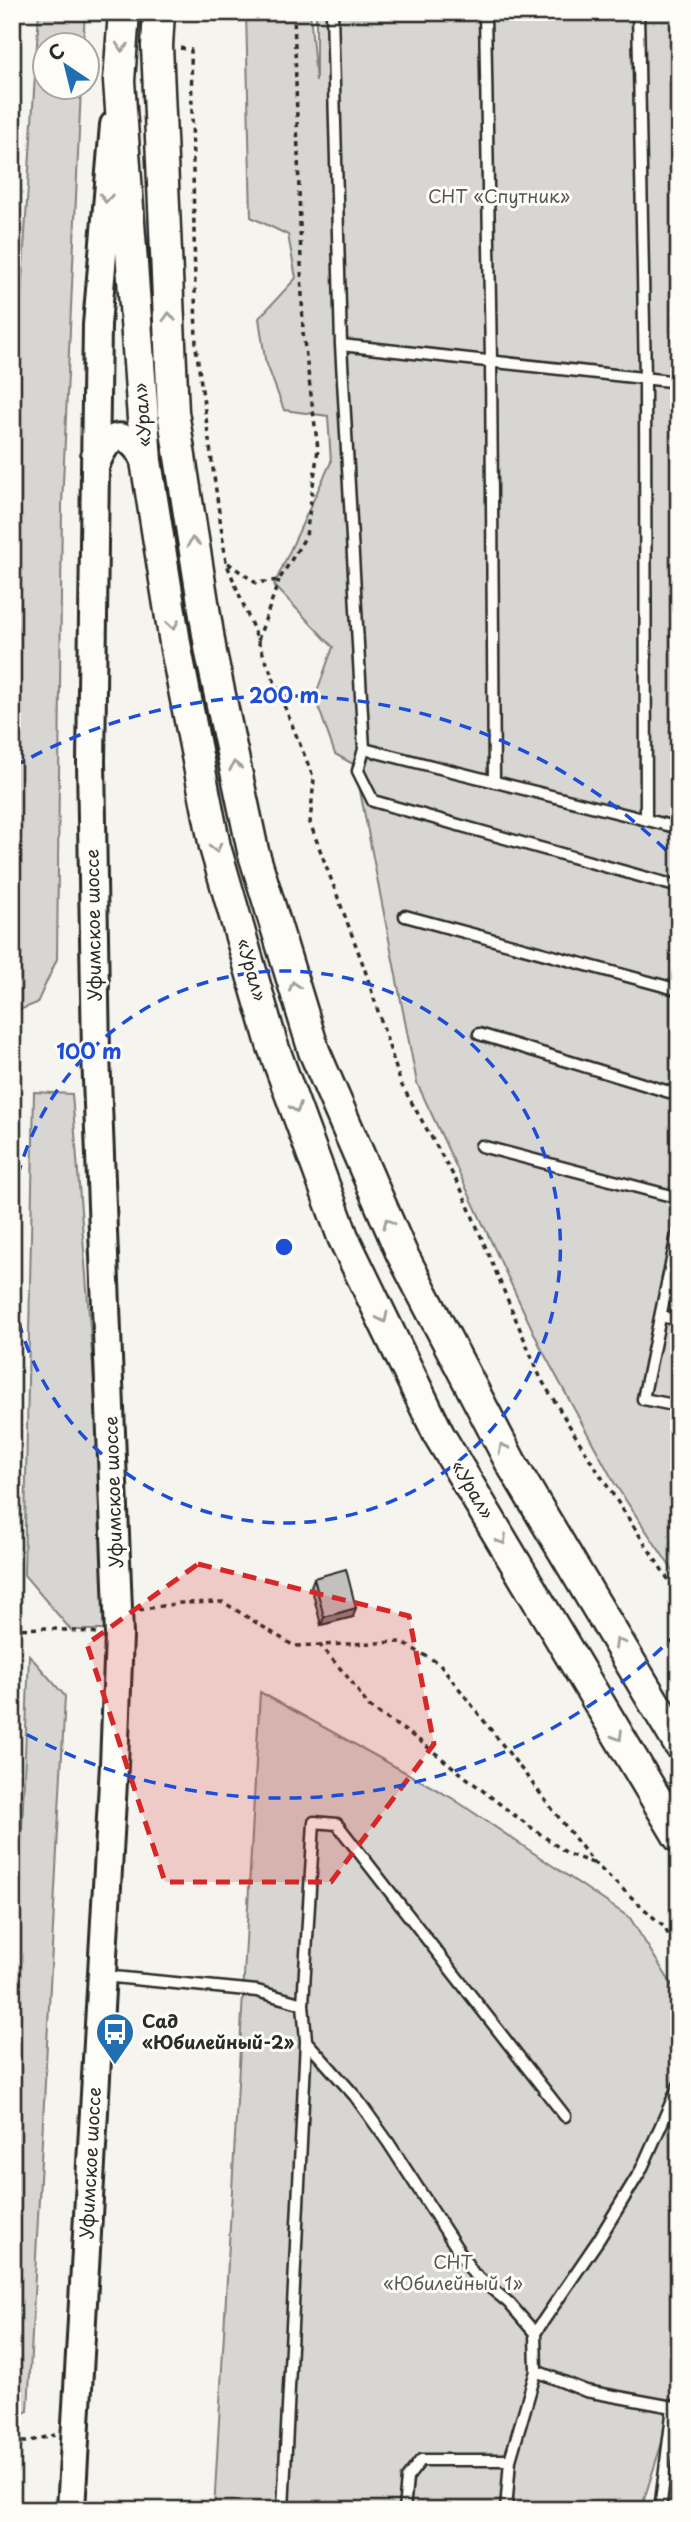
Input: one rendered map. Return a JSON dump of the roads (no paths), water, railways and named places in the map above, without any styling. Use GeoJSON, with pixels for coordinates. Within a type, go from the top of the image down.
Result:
{"type":"FeatureCollection","features":[{"type":"Feature","properties":{"kind":"main road","name":"«Урал»"},"geometry":{"type":"LineString","coordinates":[[124,12],[119,81],[146,461],[177,649],[215,847],[272,1044],[343,1237],[439,1435],[679,1837]]}},
{"type":"Feature","properties":{"kind":"main road","name":"«Урал»"},"geometry":{"type":"LineString","coordinates":[[159,12],[157,46],[173,412],[211,653],[253,852],[314,1051],[401,1252],[511,1463],[679,1744]]}},
{"type":"Feature","properties":{"kind":"main road","name":"Уфимское шоссе"},"geometry":{"type":"LineString","coordinates":[[71,2510],[119,1624],[96,1054],[90,762],[98,312],[110,153],[119,81]]}},
{"type":"Feature","properties":{"kind":"main road"},"geometry":{"type":"LineString","coordinates":[[94,472],[102,447],[111,439],[130,440],[138,447],[146,461]]}},
{"type":"Feature","properties":{"kind":"lane"},"geometry":{"type":"LineString","coordinates":[[332,12],[341,345],[364,749],[358,771],[373,801],[679,887]]}},
{"type":"Feature","properties":{"kind":"lane"},"geometry":{"type":"LineString","coordinates":[[485,12],[494,782]]}},
{"type":"Feature","properties":{"kind":"lane"},"geometry":{"type":"LineString","coordinates":[[638,12],[645,378],[646,820]]}},
{"type":"Feature","properties":{"kind":"lane"},"geometry":{"type":"LineString","coordinates":[[341,345],[679,382]]}},
{"type":"Feature","properties":{"kind":"lane"},"geometry":{"type":"LineString","coordinates":[[364,749],[679,828]]}},
{"type":"Feature","properties":{"kind":"lane"},"geometry":{"type":"LineString","coordinates":[[405,916],[679,990]]}},
{"type":"Feature","properties":{"kind":"lane"},"geometry":{"type":"LineString","coordinates":[[479,1034],[679,1095]]}},
{"type":"Feature","properties":{"kind":"lane"},"geometry":{"type":"LineString","coordinates":[[481,1146],[679,1198]]}},
{"type":"Feature","properties":{"kind":"lane"},"geometry":{"type":"LineString","coordinates":[[679,1226],[643,1399],[679,1406]]}},
{"type":"Feature","properties":{"kind":"lane"},"geometry":{"type":"LineString","coordinates":[[661,1316],[679,1320]]}},
{"type":"Feature","properties":{"kind":"lane"},"geometry":{"type":"LineString","coordinates":[[283,2510],[306,2040],[303,2004],[314,1822],[337,1824],[565,2116]]}},
{"type":"Feature","properties":{"kind":"lane"},"geometry":{"type":"LineString","coordinates":[[102,1976],[257,1991],[303,2004]]}},
{"type":"Feature","properties":{"kind":"lane"},"geometry":{"type":"LineString","coordinates":[[306,2040],[362,2105],[473,2273],[509,2303],[535,2333]]}},
{"type":"Feature","properties":{"kind":"lane"},"geometry":{"type":"LineString","coordinates":[[506,2510],[510,2460],[536,2371],[535,2333],[599,2239],[641,2169],[679,2085]]}},
{"type":"Feature","properties":{"kind":"lane"},"geometry":{"type":"LineString","coordinates":[[536,2371],[586,2391],[673,2407],[660,2510]]}},
{"type":"Feature","properties":{"kind":"lane"},"geometry":{"type":"LineString","coordinates":[[404,2510],[407,2477],[421,2460],[510,2460]]}},
{"type":"Feature","properties":{"kind":"place","name":"Сад «Юбилейный-2»"},"geometry":{"type":"Point","coordinates":[115,2066]}},
{"type":"Feature","properties":{"kind":"park label","name":"СНТ «Спутник»"},"geometry":{"type":"Point","coordinates":[499,197]}},
{"type":"Feature","properties":{"kind":"park label","name":"СНТ «Юбилейный 1»"},"geometry":{"type":"Point","coordinates":[453,2273]}}]}
